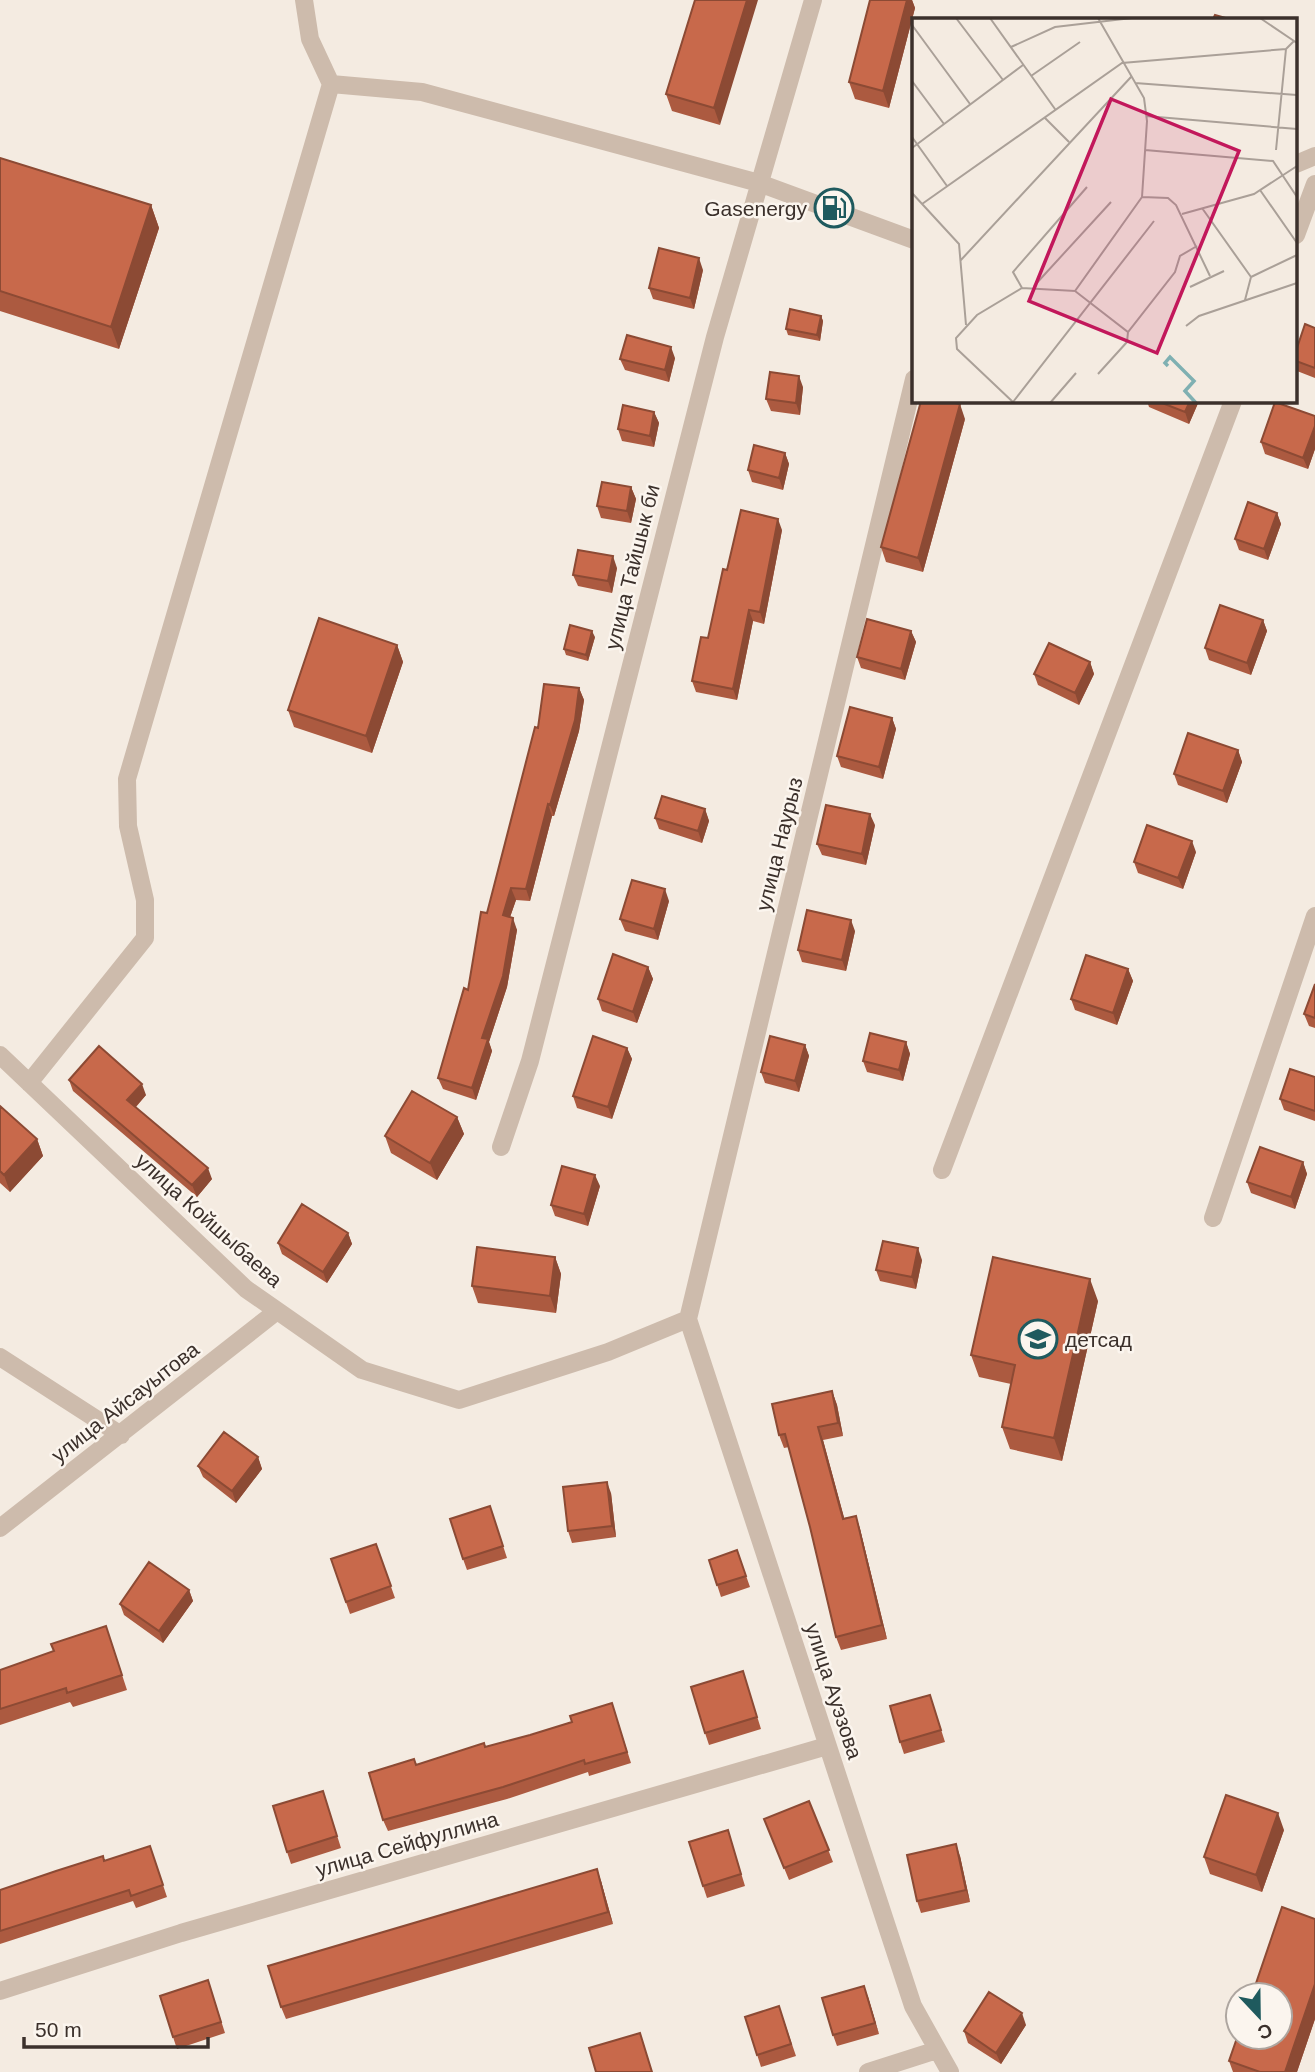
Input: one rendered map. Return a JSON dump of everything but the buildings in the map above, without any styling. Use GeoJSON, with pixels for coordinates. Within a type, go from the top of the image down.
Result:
{"type":"FeatureCollection","features":[{"type":"Feature","properties":{"kind":"street"},"geometry":{"type":"LineString","coordinates":[[29,1083],[145,938],[145,900],[128,826],[127,779],[331,84],[310,38],[304,0]]}},
{"type":"Feature","properties":{"kind":"street","name":"улица Тайшык би"},"geometry":{"type":"LineString","coordinates":[[501,1147],[530,1061],[715,337],[813,0]]}},
{"type":"Feature","properties":{"kind":"street"},"geometry":{"type":"LineString","coordinates":[[331,84],[422,92],[760,183],[912,239]]}},
{"type":"Feature","properties":{"kind":"street"},"geometry":{"type":"LineString","coordinates":[[1298,162],[1315,156]]}},
{"type":"Feature","properties":{"kind":"street"},"geometry":{"type":"LineString","coordinates":[[1298,230],[1315,184]]}},
{"type":"Feature","properties":{"kind":"street","name":"улица Наурыз"},"geometry":{"type":"LineString","coordinates":[[688,1319],[912,387]]}},
{"type":"Feature","properties":{"kind":"street"},"geometry":{"type":"LineString","coordinates":[[942,1170],[1233,402]]}},
{"type":"Feature","properties":{"kind":"street"},"geometry":{"type":"LineString","coordinates":[[1213,1218],[1315,916]]}},
{"type":"Feature","properties":{"kind":"street","name":"улица Койшыбаева"},"geometry":{"type":"LineString","coordinates":[[0,1055],[246,1289],[362,1370],[459,1400],[608,1352],[688,1319]]}},
{"type":"Feature","properties":{"kind":"street","name":"улица Айсауытова"},"geometry":{"type":"LineString","coordinates":[[0,1528],[277,1311]]}},
{"type":"Feature","properties":{"kind":"street","name":"улица Ауэзова"},"geometry":{"type":"LineString","coordinates":[[688,1319],[913,2006],[950,2072]]}},
{"type":"Feature","properties":{"kind":"street"},"geometry":{"type":"LineString","coordinates":[[0,1357],[121,1435]]}},
{"type":"Feature","properties":{"kind":"street","name":"улица Сейфуллина"},"geometry":{"type":"LineString","coordinates":[[0,1992],[181,1933],[828,1746]]}},
{"type":"Feature","properties":{"kind":"street"},"geometry":{"type":"LineString","coordinates":[[868,2072],[937,2050]]}},
{"type":"Feature","properties":{"kind":"place","name":"Gasenergy"},"geometry":{"type":"Point","coordinates":[834,208]}},
{"type":"Feature","properties":{"kind":"place","name":"детсад"},"geometry":{"type":"Point","coordinates":[1038,1339]}}]}
